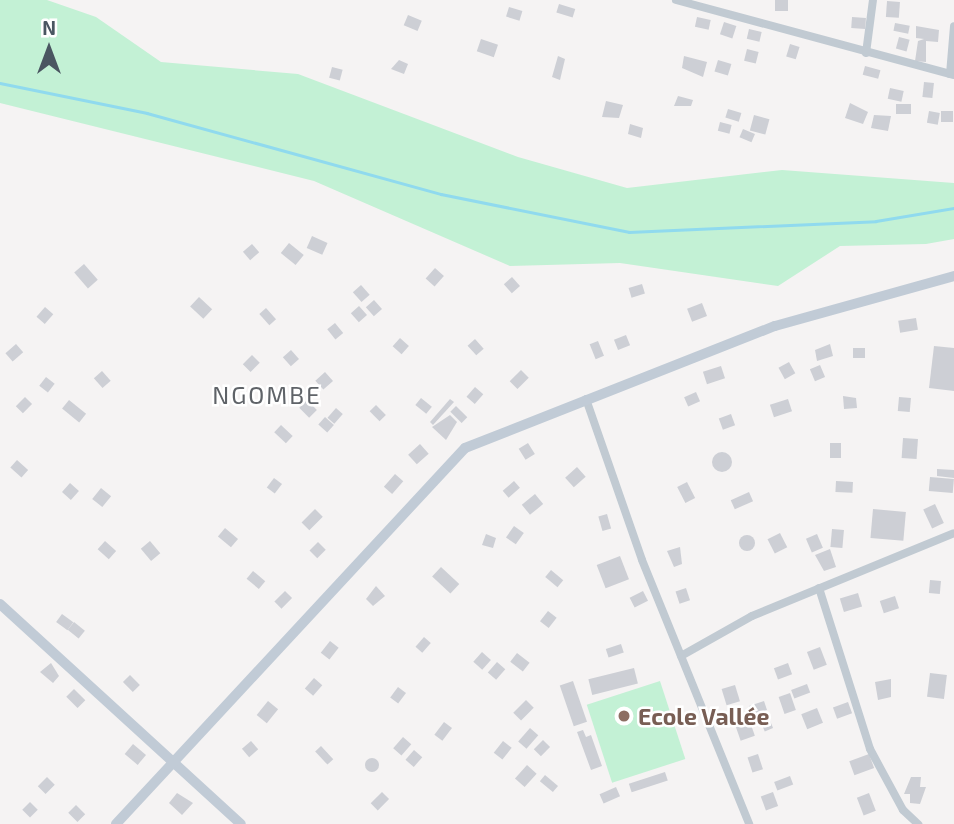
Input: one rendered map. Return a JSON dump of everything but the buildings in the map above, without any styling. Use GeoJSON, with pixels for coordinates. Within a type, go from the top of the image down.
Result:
{"type":"FeatureCollection","features":[{"type":"Feature","properties":{"kind":"street"},"geometry":{"type":"LineString","coordinates":[[676,0],[708,4],[866,53],[952,75],[954,26]]}},
{"type":"Feature","properties":{"kind":"street"},"geometry":{"type":"LineString","coordinates":[[866,53],[873,0]]}},
{"type":"Feature","properties":{"kind":"street"},"geometry":{"type":"LineString","coordinates":[[116,824],[465,448],[775,326],[954,276]]}},
{"type":"Feature","properties":{"kind":"street"},"geometry":{"type":"LineString","coordinates":[[586,399],[681,656],[749,824]]}},
{"type":"Feature","properties":{"kind":"street"},"geometry":{"type":"LineString","coordinates":[[681,656],[752,616],[954,533]]}},
{"type":"Feature","properties":{"kind":"street"},"geometry":{"type":"LineString","coordinates":[[819,588],[870,749],[903,810],[918,824]]}},
{"type":"Feature","properties":{"kind":"street"},"geometry":{"type":"LineString","coordinates":[[0,604],[241,824]]}},
{"type":"Feature","properties":{"kind":"green space"},"geometry":{"type":"Polygon","coordinates":[[[0,0],[47,0],[96,17],[161,62],[298,74],[518,157],[627,188],[782,170],[954,183],[954,239],[926,244],[840,246],[778,286],[620,263],[510,266],[314,181],[0,103],[0,0]]]}},
{"type":"Feature","properties":{"kind":"green space"},"geometry":{"type":"Polygon","coordinates":[[[660,681],[685,759],[612,783],[587,705],[660,681]]]}},
{"type":"Feature","properties":{"kind":"waterway"},"geometry":{"type":"LineString","coordinates":[[0,83],[147,113],[441,194],[629,232],[876,221],[954,208]]}},
{"type":"Feature","properties":{"kind":"place","name":"Ecole Vallée"},"geometry":{"type":"Point","coordinates":[624,716]}},
{"type":"Feature","properties":{"kind":"district","name":"NGOMBE"},"geometry":{"type":"Point","coordinates":[267,395]}}]}
